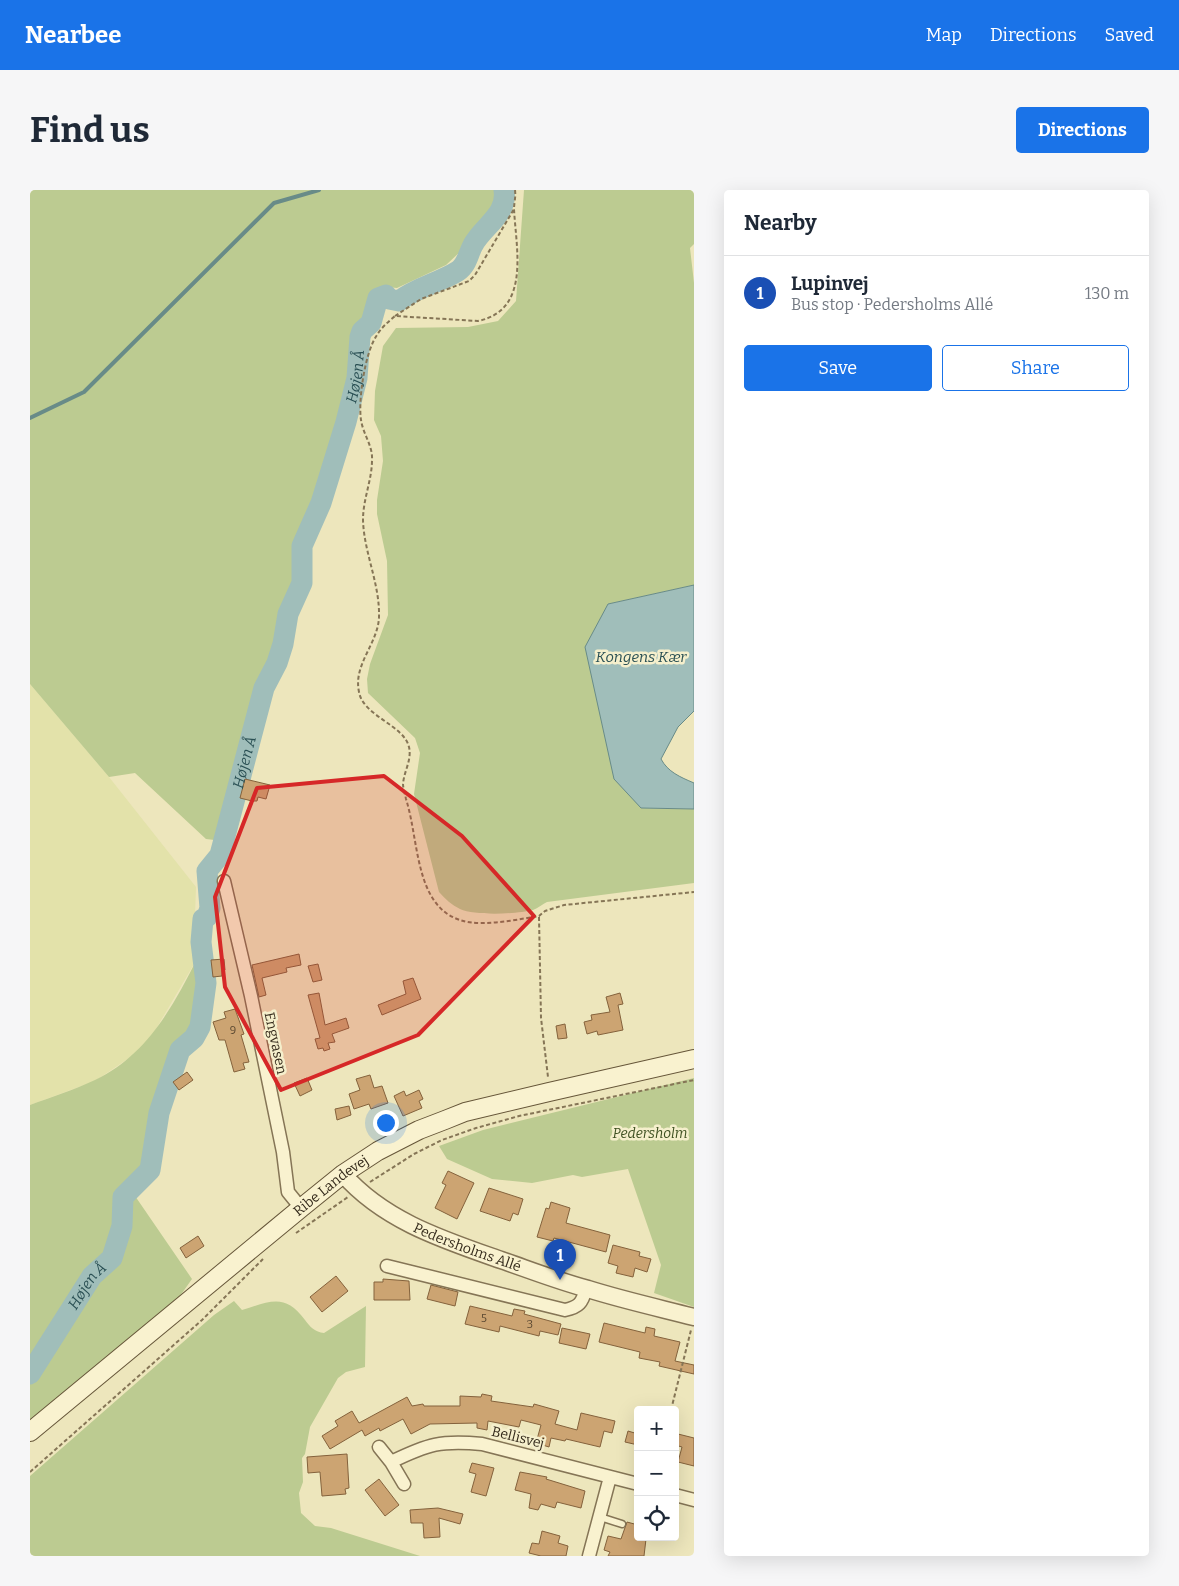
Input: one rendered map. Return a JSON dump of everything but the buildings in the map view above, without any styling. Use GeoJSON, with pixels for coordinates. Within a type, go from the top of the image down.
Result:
{"type":"FeatureCollection","features":[{"type":"Feature","properties":{"kind":"main road","name":"Ribe Landevej"},"geometry":{"type":"LineString","coordinates":[[30,1432],[343,1174],[378,1151],[419,1130],[465,1112],[694,1059]]}},
{"type":"Feature","properties":{"kind":"street","name":"Engvasen"},"geometry":{"type":"LineString","coordinates":[[224,881],[259,1035],[288,1192],[301,1208]]}},
{"type":"Feature","properties":{"kind":"street","name":"Pedersholms Allé"},"geometry":{"type":"LineString","coordinates":[[343,1174],[358,1191],[405,1222],[444,1240],[586,1289],[694,1317]]}},
{"type":"Feature","properties":{"kind":"street"},"geometry":{"type":"LineString","coordinates":[[387,1266],[565,1310],[575,1308],[582,1302],[586,1289]]}},
{"type":"Feature","properties":{"kind":"street","name":"Bellisvej"},"geometry":{"type":"LineString","coordinates":[[392,1462],[423,1446],[462,1442],[482,1444],[634,1483]]}},
{"type":"Feature","properties":{"kind":"street"},"geometry":{"type":"LineString","coordinates":[[379,1447],[392,1462],[404,1484]]}},
{"type":"Feature","properties":{"kind":"street"},"geometry":{"type":"LineString","coordinates":[[589,1556],[610,1477]]}},
{"type":"Feature","properties":{"kind":"street"},"geometry":{"type":"LineString","coordinates":[[679,1495],[694,1500]]}},
{"type":"Feature","properties":{"kind":"lane"},"geometry":{"type":"LineString","coordinates":[[600,1517],[622,1524]]}},
{"type":"Feature","properties":{"kind":"path"},"geometry":{"type":"LineString","coordinates":[[395,316],[478,321],[490,318],[498,313],[512,296],[518,274],[514,209],[515,190]]}},
{"type":"Feature","properties":{"kind":"path"},"geometry":{"type":"LineString","coordinates":[[514,209],[475,276],[469,281],[421,299],[395,316],[376,337],[367,359],[361,403],[361,421],[371,447],[372,461],[364,500],[363,522],[378,595],[379,620],[359,668],[357,680],[359,695],[366,705],[402,736],[409,746],[410,760],[403,784],[425,888],[444,913],[460,921],[482,923],[539,916],[545,911],[564,905],[694,892]]}},
{"type":"Feature","properties":{"kind":"path"},"geometry":{"type":"LineString","coordinates":[[539,916],[542,1018],[550,1092]]}},
{"type":"Feature","properties":{"kind":"path"},"geometry":{"type":"LineString","coordinates":[[295,1233],[414,1154],[442,1140],[519,1116],[694,1080]]}},
{"type":"Feature","properties":{"kind":"path"},"geometry":{"type":"LineString","coordinates":[[30,1472],[202,1320],[265,1258]]}},
{"type":"Feature","properties":{"kind":"path"},"geometry":{"type":"LineString","coordinates":[[672,1406],[694,1317]]}},
{"type":"Feature","properties":{"kind":"highlighted area"},"geometry":{"type":"Polygon","coordinates":[[[384,776],[462,836],[534,916],[418,1035],[281,1090],[225,987],[215,897],[257,788],[384,776]]]}},
{"type":"Feature","properties":{"kind":"green space"},"geometry":{"type":"Polygon","coordinates":[[[30,190],[499,190],[492,215],[476,227],[463,249],[446,265],[397,288],[386,287],[374,297],[371,323],[362,331],[360,337],[357,378],[346,422],[321,503],[302,546],[302,583],[288,614],[283,644],[277,663],[264,688],[223,841],[206,839],[135,773],[109,777],[30,684],[30,190]]]}},
{"type":"Feature","properties":{"kind":"green space"},"geometry":{"type":"Polygon","coordinates":[[[524,190],[694,190],[694,244],[690,248],[694,283],[694,585],[608,604],[641,808],[694,809],[694,883],[547,902],[533,910],[526,911],[476,913],[454,906],[439,892],[414,794],[420,753],[415,738],[368,693],[367,679],[370,664],[388,615],[387,561],[377,514],[377,500],[383,461],[381,436],[374,420],[375,391],[383,346],[396,328],[468,327],[498,321],[516,301],[524,190]]]}},
{"type":"Feature","properties":{"kind":"green space"},"geometry":{"type":"Polygon","coordinates":[[[30,684],[109,777],[196,887],[194,944],[197,959],[153,1034],[135,1054],[95,1081],[30,1105],[30,684]]]}},
{"type":"Feature","properties":{"kind":"green space"},"geometry":{"type":"Polygon","coordinates":[[[197,959],[209,989],[208,1017],[179,1066],[173,1080],[159,1131],[154,1171],[133,1193],[192,1279],[175,1303],[30,1422],[30,1105],[95,1080],[129,1058],[143,1044],[168,1012],[197,959]]]}},
{"type":"Feature","properties":{"kind":"green space","name":"Pedersholm"},"geometry":{"type":"Polygon","coordinates":[[[694,1078],[694,1307],[654,1293],[661,1265],[628,1169],[582,1177],[573,1175],[532,1183],[492,1179],[447,1159],[439,1146],[483,1130],[694,1078]]]}},
{"type":"Feature","properties":{"kind":"green space"},"geometry":{"type":"Polygon","coordinates":[[[234,1301],[242,1310],[269,1302],[284,1303],[298,1311],[313,1329],[324,1333],[366,1306],[365,1367],[346,1372],[338,1378],[310,1427],[305,1454],[302,1458],[303,1482],[299,1493],[301,1513],[315,1526],[331,1528],[420,1556],[30,1556],[30,1476],[214,1315],[234,1301]]]}},
{"type":"Feature","properties":{"kind":"water","name":"Kongens Kær"},"geometry":{"type":"Polygon","coordinates":[[[694,585],[694,711],[678,727],[661,759],[671,771],[694,783],[694,809],[641,808],[614,779],[585,647],[608,604],[694,585]]]}},
{"type":"Feature","properties":{"kind":"waterway"},"geometry":{"type":"LineString","coordinates":[[30,418],[84,392],[274,203],[319,190]]}},
{"type":"Feature","properties":{"kind":"waterway","name":"Højen Å"},"geometry":{"type":"LineString","coordinates":[[30,1374],[92,1276],[112,1258],[122,1226],[123,1197],[150,1170],[159,1113],[180,1050],[194,1038],[200,1027],[206,983],[201,942],[203,919],[207,917],[210,908],[207,871],[220,855],[264,688],[277,663],[283,644],[288,614],[302,583],[302,546],[321,503],[346,422],[357,378],[362,331],[371,323],[378,298],[386,295],[389,299],[399,301],[413,292],[461,269],[477,238],[499,213],[504,199],[504,190]]}},
{"type":"Feature","properties":{"kind":"place","name":"Lupinvej"},"geometry":{"type":"Point","coordinates":[560,1280]}}]}
